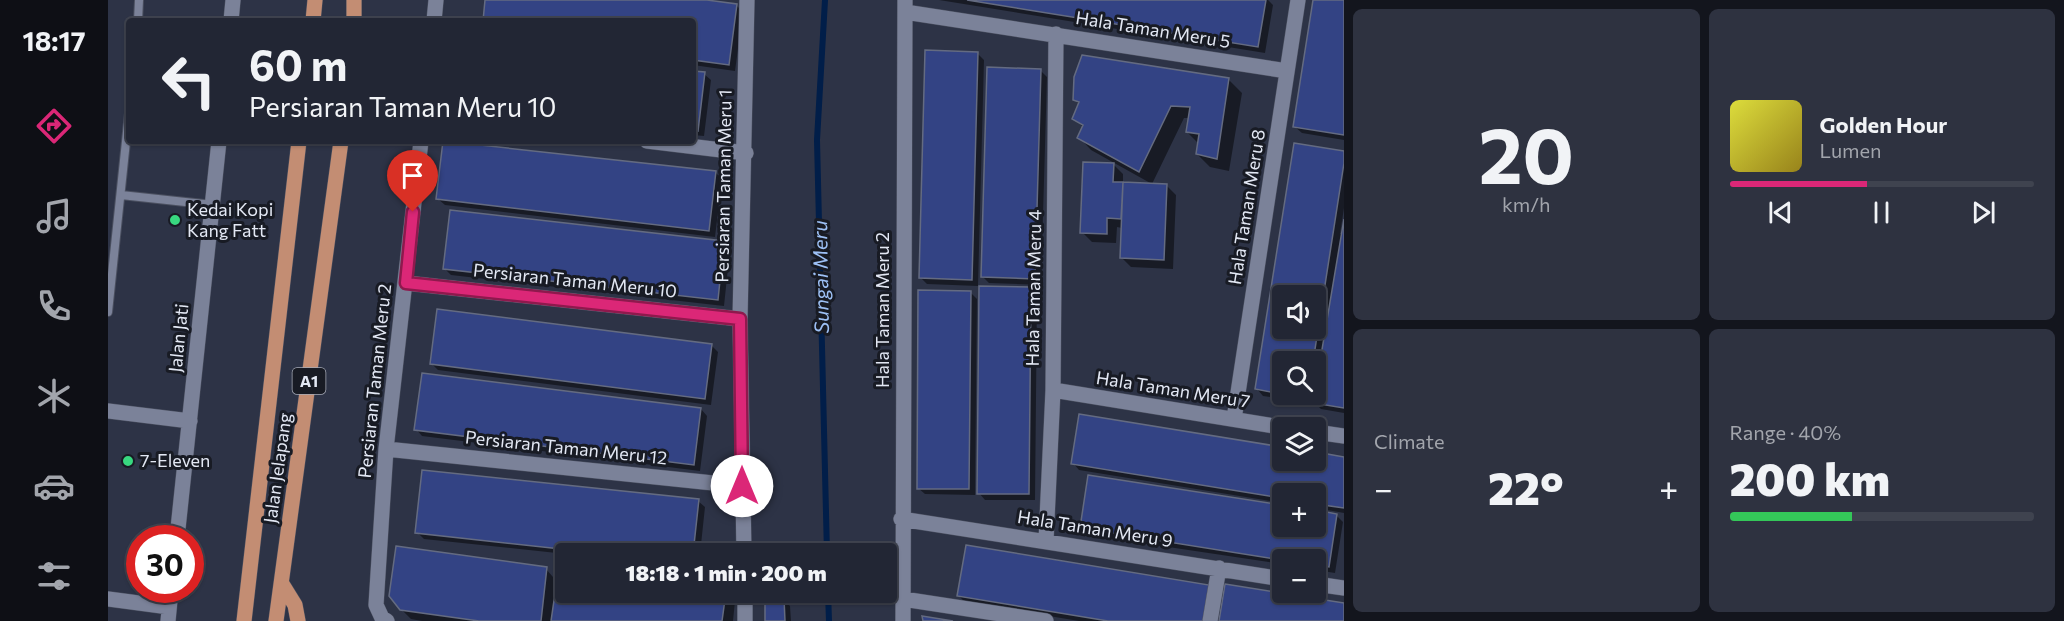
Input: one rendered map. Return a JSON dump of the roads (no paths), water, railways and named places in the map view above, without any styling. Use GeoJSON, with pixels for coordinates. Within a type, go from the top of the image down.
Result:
{"type":"FeatureCollection","features":[{"type":"Feature","properties":{"kind":"main road"},"geometry":{"type":"LineString","coordinates":[[313,18],[315,0]]}},
{"type":"Feature","properties":{"kind":"main road"},"geometry":{"type":"LineString","coordinates":[[354,0],[354,18]]}},
{"type":"Feature","properties":{"kind":"main road","name":"Jalan Jelapang"},"geometry":{"type":"LineString","coordinates":[[244,621],[299,144]]}},
{"type":"Feature","properties":{"kind":"main road","name":"Jalan Jelapang"},"geometry":{"type":"LineString","coordinates":[[276,621],[341,144]]}},
{"type":"Feature","properties":{"kind":"main road"},"geometry":{"type":"LineString","coordinates":[[282,584],[295,605],[298,621]]}},
{"type":"Feature","properties":{"kind":"street"},"geometry":{"type":"LineString","coordinates":[[231,18],[233,0]]}},
{"type":"Feature","properties":{"kind":"street"},"geometry":{"type":"LineString","coordinates":[[434,18],[436,0]]}},
{"type":"Feature","properties":{"kind":"street","name":"Persiaran Taman Meru 1"},"geometry":{"type":"LineString","coordinates":[[744,543],[740,319],[746,153],[747,0]]}},
{"type":"Feature","properties":{"kind":"street","name":"Hala Taman Meru 8"},"geometry":{"type":"LineString","coordinates":[[1234,419],[1298,0]]}},
{"type":"Feature","properties":{"kind":"street","name":"Hala Taman Meru 5"},"geometry":{"type":"LineString","coordinates":[[905,6],[1056,34],[1287,71]]}},
{"type":"Feature","properties":{"kind":"street","name":"Hala Taman Meru 2"},"geometry":{"type":"LineString","coordinates":[[903,621],[901,519],[905,6]]}},
{"type":"Feature","properties":{"kind":"street","name":"Hala Taman Meru 4"},"geometry":{"type":"LineString","coordinates":[[1046,541],[1053,390],[1056,34]]}},
{"type":"Feature","properties":{"kind":"street","name":"Jalan Jati"},"geometry":{"type":"LineString","coordinates":[[178,525],[219,144]]}},
{"type":"Feature","properties":{"kind":"street","name":"Persiaran Taman Meru 2"},"geometry":{"type":"LineString","coordinates":[[387,621],[382,618],[376,605],[386,449],[421,144]]}},
{"type":"Feature","properties":{"kind":"street"},"geometry":{"type":"LineString","coordinates":[[672,144],[746,153]]}},
{"type":"Feature","properties":{"kind":"street","name":"Persiaran Taman Meru 10"},"geometry":{"type":"LineString","coordinates":[[406,283],[740,319]]}},
{"type":"Feature","properties":{"kind":"street","name":"Hala Taman Meru 7"},"geometry":{"type":"LineString","coordinates":[[1053,390],[1272,426]]}},
{"type":"Feature","properties":{"kind":"street"},"geometry":{"type":"LineString","coordinates":[[108,411],[190,421]]}},
{"type":"Feature","properties":{"kind":"street"},"geometry":{"type":"LineString","coordinates":[[1326,433],[1344,436]]}},
{"type":"Feature","properties":{"kind":"street","name":"Persiaran Taman Meru 12"},"geometry":{"type":"LineString","coordinates":[[386,449],[742,486]]}},
{"type":"Feature","properties":{"kind":"street","name":"Hala Taman Meru 9"},"geometry":{"type":"LineString","coordinates":[[901,519],[1272,577]]}},
{"type":"Feature","properties":{"kind":"street"},"geometry":{"type":"LineString","coordinates":[[1210,621],[1219,568]]}},
{"type":"Feature","properties":{"kind":"street"},"geometry":{"type":"LineString","coordinates":[[1326,585],[1344,588]]}},
{"type":"Feature","properties":{"kind":"street"},"geometry":{"type":"LineString","coordinates":[[108,599],[169,614]]}},
{"type":"Feature","properties":{"kind":"street"},"geometry":{"type":"LineString","coordinates":[[903,599],[1046,621]]}},
{"type":"Feature","properties":{"kind":"street"},"geometry":{"type":"LineString","coordinates":[[744,603],[745,621]]}},
{"type":"Feature","properties":{"kind":"lane"},"geometry":{"type":"LineString","coordinates":[[138,18],[140,0]]}},
{"type":"Feature","properties":{"kind":"lane"},"geometry":{"type":"LineString","coordinates":[[108,312],[126,144]]}},
{"type":"Feature","properties":{"kind":"lane"},"geometry":{"type":"LineString","coordinates":[[121,195],[213,205]]}},
{"type":"Feature","properties":{"kind":"waterway","name":"Sungai Meru"},"geometry":{"type":"LineString","coordinates":[[825,0],[817,140],[827,543]]}},
{"type":"Feature","properties":{"kind":"waterway","name":"Sungai Meru"},"geometry":{"type":"LineString","coordinates":[[828,603],[829,621]]}},
{"type":"Feature","properties":{"kind":"place","name":"Kedai Kopi Kang Fatt"},"geometry":{"type":"Point","coordinates":[175,220]}},
{"type":"Feature","properties":{"kind":"place","name":"7-Eleven"},"geometry":{"type":"Point","coordinates":[128,461]}}]}
